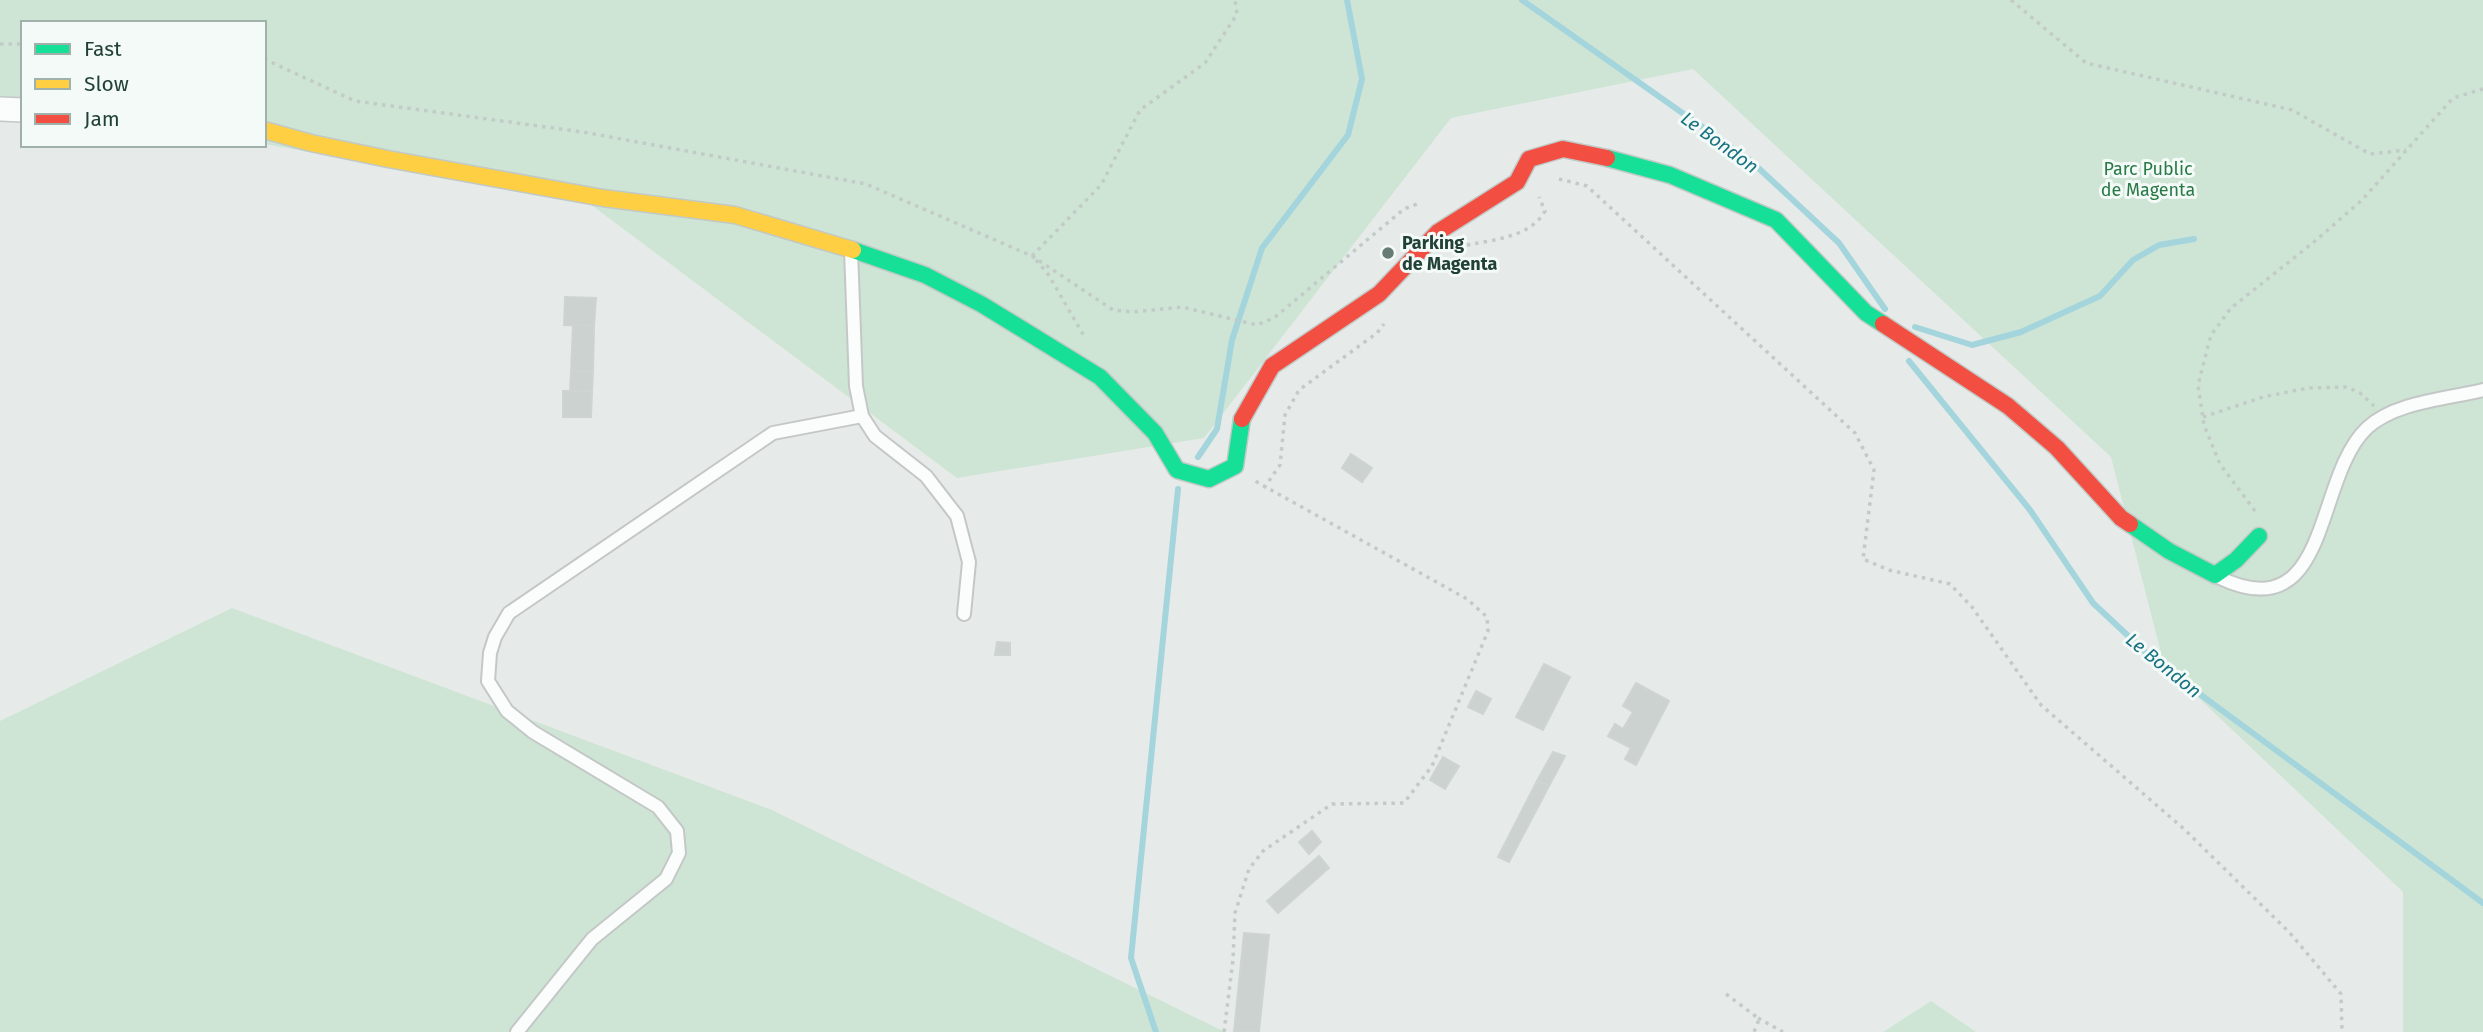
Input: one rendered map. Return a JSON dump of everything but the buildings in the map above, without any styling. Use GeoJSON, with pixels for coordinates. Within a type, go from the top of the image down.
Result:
{"type":"FeatureCollection","features":[{"type":"Feature","properties":{"kind":"street"},"geometry":{"type":"LineString","coordinates":[[0,108],[21,110]]}},
{"type":"Feature","properties":{"kind":"street"},"geometry":{"type":"LineString","coordinates":[[266,131],[311,143],[429,167],[603,198],[735,215],[851,249],[925,275],[981,304],[1100,377],[1156,433],[1177,470],[1209,480],[1235,466],[1242,417],[1272,366],[1380,294],[1438,232],[1517,182],[1530,159],[1563,149],[1670,175],[1776,220],[1866,313],[2008,406],[2057,448],[2121,518],[2169,551],[2215,575],[2236,560],[2259,536]]}},
{"type":"Feature","properties":{"kind":"lane"},"geometry":{"type":"LineString","coordinates":[[851,249],[856,386],[862,416],[875,436],[926,476],[957,516],[969,562],[964,614]]}},
{"type":"Feature","properties":{"kind":"lane"},"geometry":{"type":"LineString","coordinates":[[2215,575],[2239,587],[2257,591],[2274,588],[2296,575],[2308,557],[2351,449],[2364,430],[2383,415],[2483,390]]}},
{"type":"Feature","properties":{"kind":"lane"},"geometry":{"type":"LineString","coordinates":[[517,1032],[592,939],[666,879],[679,853],[677,831],[658,807],[533,732],[506,711],[488,681],[490,653],[495,637],[509,613],[773,433],[862,416]]}},
{"type":"Feature","properties":{"kind":"path"},"geometry":{"type":"LineString","coordinates":[[1032,256],[1101,185],[1140,110],[1206,63],[1237,14],[1235,0]]}},
{"type":"Feature","properties":{"kind":"path"},"geometry":{"type":"LineString","coordinates":[[2011,0],[2085,63],[2292,110],[2370,154],[2407,150]]}},
{"type":"Feature","properties":{"kind":"path"},"geometry":{"type":"LineString","coordinates":[[0,44],[21,44]]}},
{"type":"Feature","properties":{"kind":"path"},"geometry":{"type":"LineString","coordinates":[[266,61],[355,101],[583,132],[866,184],[1032,256],[1113,310],[1133,312],[1182,307],[1256,325],[1274,318],[1404,209],[1417,204]]}},
{"type":"Feature","properties":{"kind":"path"},"geometry":{"type":"LineString","coordinates":[[2259,536],[2254,509],[2220,464],[2203,418],[2198,385],[2211,335],[2231,308],[2362,200],[2453,98],[2483,89]]}},
{"type":"Feature","properties":{"kind":"path"},"geometry":{"type":"LineString","coordinates":[[1551,177],[1587,186],[1855,433],[1874,470],[1863,559],[1889,570],[1950,584],[1972,607],[2041,705],[2184,830],[2290,933],[2341,994],[2342,1032]]}},
{"type":"Feature","properties":{"kind":"path"},"geometry":{"type":"LineString","coordinates":[[1463,246],[1504,238],[1539,222],[1545,211],[1539,199],[1539,187]]}},
{"type":"Feature","properties":{"kind":"path"},"geometry":{"type":"LineString","coordinates":[[1032,256],[1048,274],[1085,338]]}},
{"type":"Feature","properties":{"kind":"path"},"geometry":{"type":"LineString","coordinates":[[1264,488],[1280,465],[1285,415],[1299,390],[1377,333],[1385,322]]}},
{"type":"Feature","properties":{"kind":"path"},"geometry":{"type":"LineString","coordinates":[[2203,418],[2263,397],[2308,388],[2334,387],[2347,387],[2360,393],[2383,415]]}},
{"type":"Feature","properties":{"kind":"path"},"geometry":{"type":"LineString","coordinates":[[1224,1032],[1233,960],[1235,912],[1248,869],[1263,851],[1332,804],[1404,803],[1432,766],[1488,631],[1487,617],[1467,599],[1264,488],[1235,466]]}},
{"type":"Feature","properties":{"kind":"path"},"geometry":{"type":"LineString","coordinates":[[1726,994],[1758,1018],[1783,1032]]}},
{"type":"Feature","properties":{"kind":"path"},"geometry":{"type":"LineString","coordinates":[[1754,1032],[1758,1018]]}},
{"type":"Feature","properties":{"kind":"green space","name":"Parc Public de Magenta"},"geometry":{"type":"Polygon","coordinates":[[[0,0],[2483,0],[2483,1032],[2403,1032],[2403,892],[2164,665],[2111,457],[1693,69],[1451,118],[1204,438],[957,478],[586,201],[266,144],[266,21],[21,21],[21,101],[0,97],[0,0]]]}},
{"type":"Feature","properties":{"kind":"green space"},"geometry":{"type":"Polygon","coordinates":[[[232,608],[772,810],[1225,1032],[0,1032],[0,721],[232,608]]]}},
{"type":"Feature","properties":{"kind":"green space"},"geometry":{"type":"Polygon","coordinates":[[[1931,1001],[1976,1032],[1883,1032],[1931,1001]]]}},
{"type":"Feature","properties":{"kind":"waterway"},"geometry":{"type":"LineString","coordinates":[[1198,457],[1217,429],[1232,340],[1262,248],[1348,135],[1362,79],[1347,0]]}},
{"type":"Feature","properties":{"kind":"waterway","name":"Le Bondon"},"geometry":{"type":"LineString","coordinates":[[1522,0],[1752,162],[1839,243],[1885,309]]}},
{"type":"Feature","properties":{"kind":"waterway"},"geometry":{"type":"LineString","coordinates":[[1915,327],[1972,345],[2021,332],[2100,296],[2133,260],[2159,245],[2194,239]]}},
{"type":"Feature","properties":{"kind":"waterway","name":"Le Bondon"},"geometry":{"type":"LineString","coordinates":[[1909,361],[2030,510],[2093,603],[2155,661],[2483,903]]}},
{"type":"Feature","properties":{"kind":"waterway"},"geometry":{"type":"LineString","coordinates":[[1156,1032],[1131,958],[1178,489]]}},
{"type":"Feature","properties":{"kind":"traffic: fast"},"geometry":{"type":"LineString","coordinates":[[1607,158],[1670,175],[1776,220],[1866,313],[1883,324]]}},
{"type":"Feature","properties":{"kind":"traffic: fast"},"geometry":{"type":"LineString","coordinates":[[853,250],[925,275],[981,304],[1100,377],[1155,433],[1177,470],[1209,479],[1235,466],[1242,419]]}},
{"type":"Feature","properties":{"kind":"traffic: fast"},"geometry":{"type":"LineString","coordinates":[[2130,524],[2169,551],[2215,575],[2236,560],[2259,536]]}},
{"type":"Feature","properties":{"kind":"traffic: slow"},"geometry":{"type":"LineString","coordinates":[[266,131],[388,159],[603,198],[735,215],[853,250]]}},
{"type":"Feature","properties":{"kind":"traffic: jam"},"geometry":{"type":"LineString","coordinates":[[1242,419],[1272,366],[1379,294],[1438,232],[1517,182],[1529,159],[1563,149],[1607,158]]}},
{"type":"Feature","properties":{"kind":"traffic: jam"},"geometry":{"type":"LineString","coordinates":[[1883,324],[2008,406],[2057,448],[2121,518],[2130,524]]}},
{"type":"Feature","properties":{"kind":"place","name":"Parking de Magenta"},"geometry":{"type":"Point","coordinates":[1388,253]}}]}
